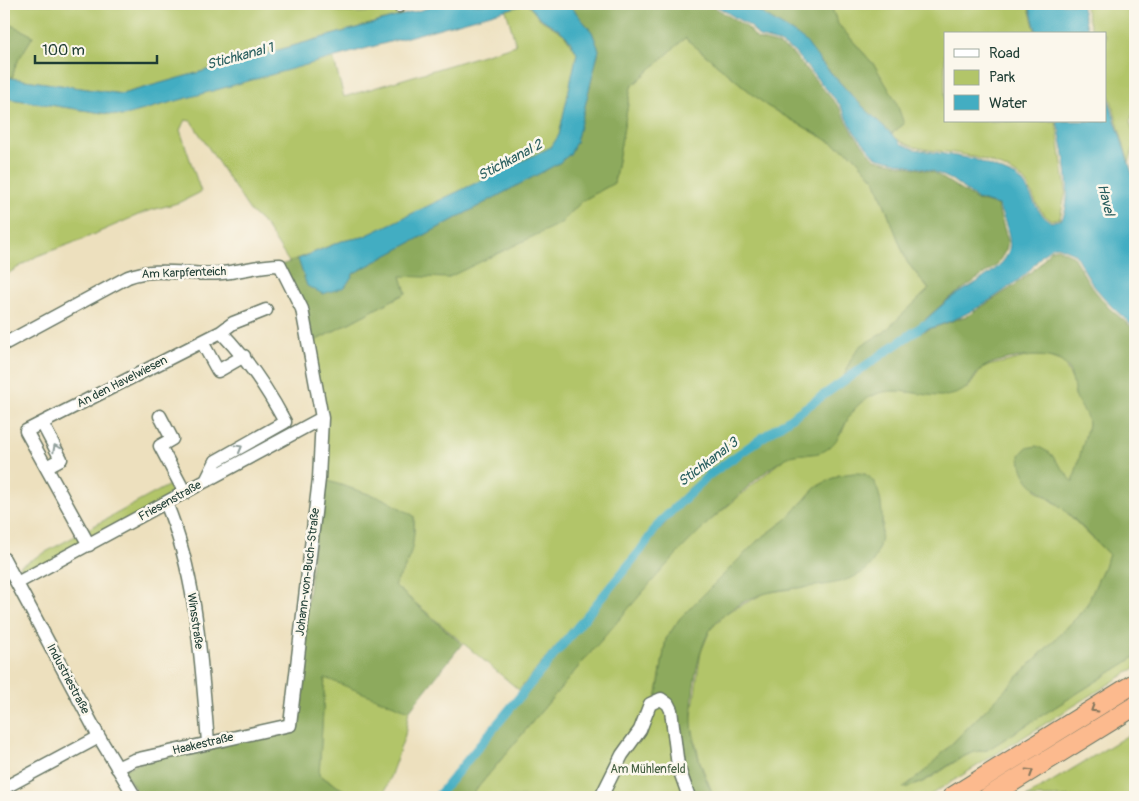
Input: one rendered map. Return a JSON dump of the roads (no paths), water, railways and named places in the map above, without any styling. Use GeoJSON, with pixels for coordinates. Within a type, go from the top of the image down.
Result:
{"type":"FeatureCollection","features":[{"type":"Feature","properties":{"kind":"highway"},"geometry":{"type":"LineString","coordinates":[[952,797],[1135,683]]}},
{"type":"Feature","properties":{"kind":"highway"},"geometry":{"type":"LineString","coordinates":[[988,797],[1135,706]]}},
{"type":"Feature","properties":{"kind":"street","name":"Am Karpfenteich"},"geometry":{"type":"LineString","coordinates":[[4,344],[136,274],[154,272],[220,273],[261,265],[280,266],[302,309],[322,418]]}},
{"type":"Feature","properties":{"kind":"street","name":"An den Havelwiesen"},"geometry":{"type":"LineString","coordinates":[[89,545],[26,431],[202,342],[233,323],[266,310]]}},
{"type":"Feature","properties":{"kind":"street"},"geometry":{"type":"LineString","coordinates":[[206,481],[216,461],[285,422],[265,385],[244,356],[221,332]]}},
{"type":"Feature","properties":{"kind":"street"},"geometry":{"type":"LineString","coordinates":[[202,342],[218,371],[244,356]]}},
{"type":"Feature","properties":{"kind":"street"},"geometry":{"type":"LineString","coordinates":[[160,416],[172,439],[160,446],[185,493]]}},
{"type":"Feature","properties":{"kind":"street","name":"Friesenstraße"},"geometry":{"type":"LineString","coordinates":[[11,580],[89,545],[322,418]]}},
{"type":"Feature","properties":{"kind":"street","name":"Johann-von-Buch-Straße"},"geometry":{"type":"LineString","coordinates":[[290,725],[319,479],[322,418]]}},
{"type":"Feature","properties":{"kind":"street"},"geometry":{"type":"LineString","coordinates":[[42,422],[62,459],[46,468]]}},
{"type":"Feature","properties":{"kind":"street","name":"Winsstraße"},"geometry":{"type":"LineString","coordinates":[[166,503],[175,526],[196,614],[208,742]]}},
{"type":"Feature","properties":{"kind":"street","name":"Industriestraße"},"geometry":{"type":"LineString","coordinates":[[4,559],[11,580],[135,797]]}},
{"type":"Feature","properties":{"kind":"street"},"geometry":{"type":"LineString","coordinates":[[600,797],[613,770],[640,730],[650,704],[661,699],[668,704],[671,710],[678,766],[689,797]]}},
{"type":"Feature","properties":{"kind":"street","name":"Haakestraße"},"geometry":{"type":"LineString","coordinates":[[117,768],[134,760],[290,725]]}},
{"type":"Feature","properties":{"kind":"street"},"geometry":{"type":"LineString","coordinates":[[4,788],[99,737]]}},
{"type":"Feature","properties":{"kind":"water"},"geometry":{"type":"Polygon","coordinates":[[[442,4],[527,4],[122,116],[4,98],[4,77],[122,94],[442,4]]]}},
{"type":"Feature","properties":{"kind":"water"},"geometry":{"type":"Polygon","coordinates":[[[529,4],[569,4],[592,32],[599,50],[576,142],[570,154],[559,163],[354,273],[345,287],[323,294],[307,286],[298,259],[342,241],[363,237],[551,147],[559,135],[577,53],[565,35],[536,14],[529,4]]]}},
{"type":"Feature","properties":{"kind":"water","name":"Havel"},"geometry":{"type":"Polygon","coordinates":[[[713,4],[746,4],[797,35],[806,42],[821,62],[854,98],[902,144],[914,149],[974,159],[1017,177],[1040,212],[1051,222],[1062,219],[1067,197],[1066,171],[1057,122],[1106,122],[1106,92],[1135,182],[1135,328],[1111,306],[1093,285],[1074,253],[1057,246],[1048,250],[1040,257],[1026,274],[988,301],[960,317],[916,332],[915,330],[947,301],[992,272],[1006,258],[1010,245],[998,205],[977,199],[952,180],[933,171],[876,157],[855,133],[840,105],[793,51],[778,42],[759,37],[751,27],[713,4]]]}},
{"type":"Feature","properties":{"kind":"water"},"geometry":{"type":"Polygon","coordinates":[[[1029,4],[1081,4],[1088,32],[1036,32],[1029,4]]]}},
{"type":"Feature","properties":{"kind":"waterway","name":"Stichkanal 3"},"geometry":{"type":"LineString","coordinates":[[437,797],[640,551],[660,522],[709,475],[924,325]]}},
{"type":"Feature","properties":{"kind":"water label","name":"Stichkanal 1"},"geometry":{"type":"Point","coordinates":[240,56]}},
{"type":"Feature","properties":{"kind":"water label","name":"Stichkanal 2"},"geometry":{"type":"Point","coordinates":[510,160]}},
{"type":"Feature","properties":{"kind":"park label","name":"Am Mühlenfeld"},"geometry":{"type":"Point","coordinates":[648,769]}}]}
